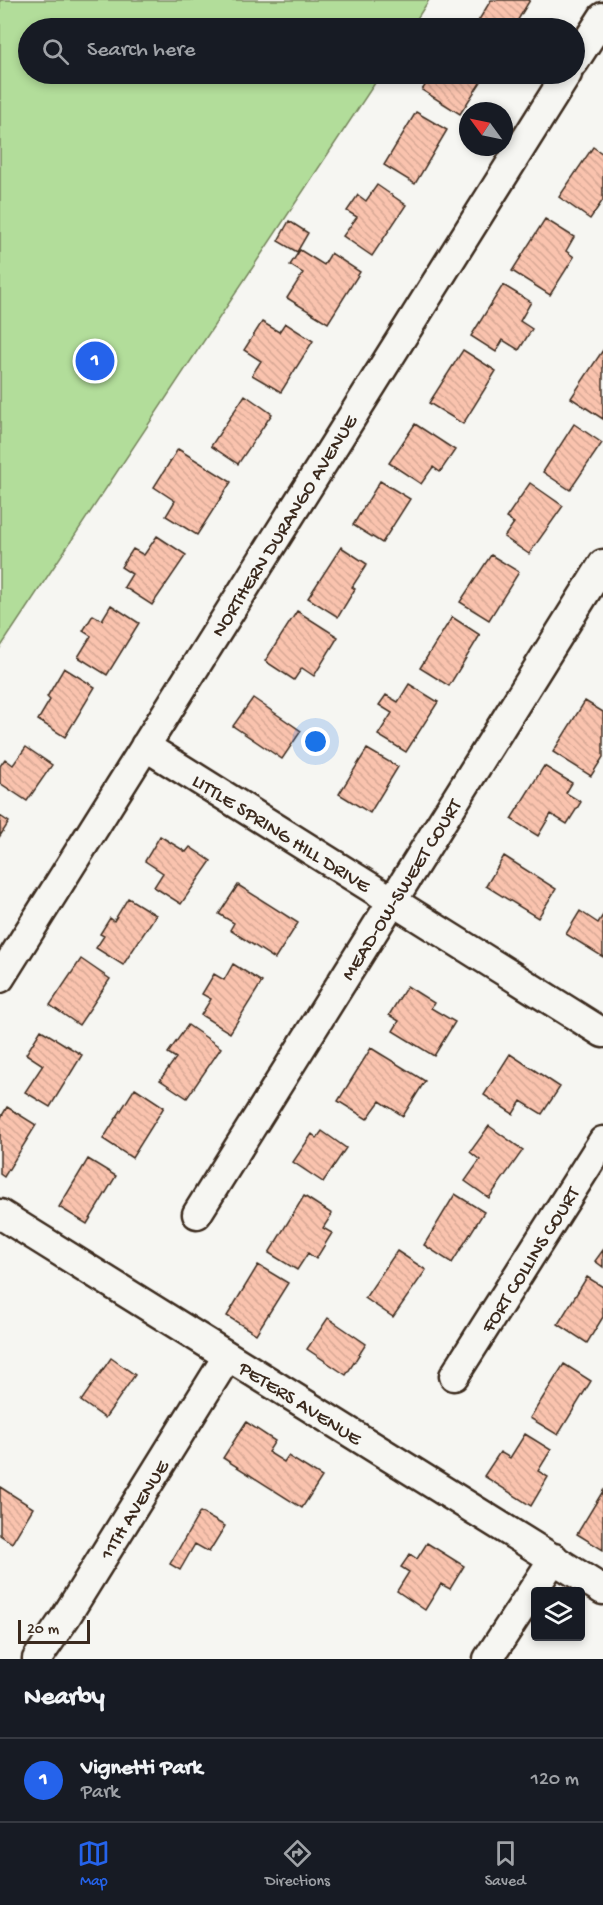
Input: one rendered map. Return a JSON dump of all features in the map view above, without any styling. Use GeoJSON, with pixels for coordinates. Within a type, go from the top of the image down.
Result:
{"type":"FeatureCollection","features":[{"type":"Feature","properties":{"kind":"street"},"geometry":{"type":"LineString","coordinates":[[585,45],[603,17]]}},
{"type":"Feature","properties":{"kind":"street","name":"NORTHERN DURANGO AVENUE"},"geometry":{"type":"LineString","coordinates":[[0,978],[561,84]]}},
{"type":"Feature","properties":{"kind":"street","name":"MEAD-OW-SWEET COURT"},"geometry":{"type":"LineString","coordinates":[[197,1214],[603,564]]}},
{"type":"Feature","properties":{"kind":"street","name":"LITTLE SPRING HILL DRIVE"},"geometry":{"type":"LineString","coordinates":[[145,746],[603,1033]]}},
{"type":"Feature","properties":{"kind":"street","name":"FORT COLLINS COURT"},"geometry":{"type":"LineString","coordinates":[[454,1376],[603,1141]]}},
{"type":"Feature","properties":{"kind":"street","name":"PETERS AVENUE"},"geometry":{"type":"LineString","coordinates":[[0,1214],[603,1590]]}},
{"type":"Feature","properties":{"kind":"street","name":"11TH AVENUE"},"geometry":{"type":"LineString","coordinates":[[37,1659],[65,1618],[227,1357]]}},
{"type":"Feature","properties":{"kind":"street"},"geometry":{"type":"LineString","coordinates":[[488,1659],[554,1558]]}},
{"type":"Feature","properties":{"kind":"green space"},"geometry":{"type":"Polygon","coordinates":[[[0,0],[429,0],[417,18],[18,18],[18,84],[374,84],[0,648],[0,0]]]}},
{"type":"Feature","properties":{"kind":"building"},"geometry":{"type":"Polygon","coordinates":[[[491,0],[530,0],[519,18],[480,18],[491,0]]]}},
{"type":"Feature","properties":{"kind":"building"},"geometry":{"type":"Polygon","coordinates":[[[426,84],[480,84],[468,102],[459,102],[459,113],[422,90],[426,84]]]}},
{"type":"Feature","properties":{"kind":"building"},"geometry":{"type":"Polygon","coordinates":[[[416,112],[447,130],[415,184],[384,165],[416,112]]]}},
{"type":"Feature","properties":{"kind":"building"},"geometry":{"type":"Polygon","coordinates":[[[593,147],[603,154],[603,200],[590,219],[559,197],[593,147]]]}},
{"type":"Feature","properties":{"kind":"building"},"geometry":{"type":"Polygon","coordinates":[[[377,185],[406,205],[372,256],[343,236],[357,217],[347,211],[358,195],[366,201],[377,185]]]}},
{"type":"Feature","properties":{"kind":"building"},"geometry":{"type":"Polygon","coordinates":[[[545,219],[574,237],[566,251],[574,257],[550,295],[512,271],[545,219]]]}},
{"type":"Feature","properties":{"kind":"building"},"geometry":{"type":"Polygon","coordinates":[[[289,221],[308,233],[297,252],[278,241],[289,221]]]}},
{"type":"Feature","properties":{"kind":"building"},"geometry":{"type":"Polygon","coordinates":[[[300,250],[324,265],[331,253],[360,272],[328,323],[287,298],[303,273],[290,265],[300,250]]]}},
{"type":"Feature","properties":{"kind":"building"},"geometry":{"type":"Polygon","coordinates":[[[503,285],[531,302],[520,321],[532,329],[519,350],[503,340],[496,352],[471,336],[503,285]]]}},
{"type":"Feature","properties":{"kind":"building"},"geometry":{"type":"Polygon","coordinates":[[[262,322],[279,332],[285,323],[313,341],[281,392],[252,375],[261,361],[244,350],[262,322]]]}},
{"type":"Feature","properties":{"kind":"building"},"geometry":{"type":"Polygon","coordinates":[[[463,350],[496,371],[463,424],[429,403],[463,350]]]}},
{"type":"Feature","properties":{"kind":"building"},"geometry":{"type":"Polygon","coordinates":[[[603,350],[603,419],[571,398],[603,350]]]}},
{"type":"Feature","properties":{"kind":"building"},"geometry":{"type":"Polygon","coordinates":[[[245,395],[272,414],[238,464],[211,446],[245,395]]]}},
{"type":"Feature","properties":{"kind":"building"},"geometry":{"type":"Polygon","coordinates":[[[415,424],[455,450],[440,472],[433,467],[421,484],[389,463],[415,424]]]}},
{"type":"Feature","properties":{"kind":"building"},"geometry":{"type":"Polygon","coordinates":[[[574,424],[602,443],[570,490],[543,472],[574,424]]]}},
{"type":"Feature","properties":{"kind":"building"},"geometry":{"type":"Polygon","coordinates":[[[178,449],[231,482],[197,535],[166,516],[175,501],[154,487],[178,449]]]}},
{"type":"Feature","properties":{"kind":"building"},"geometry":{"type":"Polygon","coordinates":[[[380,481],[410,499],[382,543],[353,525],[380,481]]]}},
{"type":"Feature","properties":{"kind":"building"},"geometry":{"type":"Polygon","coordinates":[[[530,483],[563,506],[529,554],[504,537],[514,523],[506,518],[530,483]]]}},
{"type":"Feature","properties":{"kind":"building"},"geometry":{"type":"Polygon","coordinates":[[[157,536],[186,555],[152,605],[124,587],[132,574],[121,567],[133,549],[144,555],[157,536]]]}},
{"type":"Feature","properties":{"kind":"building"},"geometry":{"type":"Polygon","coordinates":[[[341,547],[367,564],[352,587],[355,589],[338,617],[308,598],[341,547]]]}},
{"type":"Feature","properties":{"kind":"building"},"geometry":{"type":"Polygon","coordinates":[[[491,555],[519,572],[489,620],[460,602],[491,555]]]}},
{"type":"Feature","properties":{"kind":"building"},"geometry":{"type":"Polygon","coordinates":[[[111,605],[139,623],[107,675],[78,657],[91,636],[83,631],[93,615],[102,620],[111,605]]]}},
{"type":"Feature","properties":{"kind":"building"},"geometry":{"type":"Polygon","coordinates":[[[297,611],[338,637],[314,676],[302,668],[294,680],[265,661],[297,611]]]}},
{"type":"Feature","properties":{"kind":"building"},"geometry":{"type":"Polygon","coordinates":[[[452,617],[480,635],[449,686],[420,668],[452,617]]]}},
{"type":"Feature","properties":{"kind":"building"},"geometry":{"type":"Polygon","coordinates":[[[64,668],[95,687],[65,737],[38,720],[50,700],[47,697],[64,668]]]}},
{"type":"Feature","properties":{"kind":"building"},"geometry":{"type":"Polygon","coordinates":[[[409,684],[438,702],[406,752],[378,735],[392,713],[379,705],[386,695],[398,702],[409,684]]]}},
{"type":"Feature","properties":{"kind":"building"},"geometry":{"type":"Polygon","coordinates":[[[253,698],[301,731],[282,759],[233,726],[253,698]]]}},
{"type":"Feature","properties":{"kind":"building"},"geometry":{"type":"Polygon","coordinates":[[[585,701],[603,712],[603,757],[591,776],[553,752],[585,701]]]}},
{"type":"Feature","properties":{"kind":"building"},"geometry":{"type":"Polygon","coordinates":[[[26,747],[52,765],[27,801],[0,783],[0,766],[5,759],[13,765],[26,747]]]}},
{"type":"Feature","properties":{"kind":"building"},"geometry":{"type":"Polygon","coordinates":[[[367,749],[398,767],[370,813],[339,794],[367,749]]]}},
{"type":"Feature","properties":{"kind":"building"},"geometry":{"type":"Polygon","coordinates":[[[544,766],[572,783],[566,793],[581,802],[567,824],[551,814],[538,836],[511,819],[544,766]]]}},
{"type":"Feature","properties":{"kind":"building"},"geometry":{"type":"Polygon","coordinates":[[[0,816],[9,822],[0,836],[0,816]]]}},
{"type":"Feature","properties":{"kind":"building"},"geometry":{"type":"Polygon","coordinates":[[[160,836],[186,852],[190,847],[211,861],[181,904],[154,887],[163,873],[145,861],[160,836]]]}},
{"type":"Feature","properties":{"kind":"building"},"geometry":{"type":"Polygon","coordinates":[[[504,856],[556,889],[538,918],[486,886],[504,856]]]}},
{"type":"Feature","properties":{"kind":"building"},"geometry":{"type":"Polygon","coordinates":[[[238,885],[298,923],[275,959],[230,930],[234,923],[219,914],[238,885]]]}},
{"type":"Feature","properties":{"kind":"building"},"geometry":{"type":"Polygon","coordinates":[[[128,898],[156,915],[123,965],[96,948],[104,936],[100,934],[110,918],[114,921],[128,898]]]}},
{"type":"Feature","properties":{"kind":"building"},"geometry":{"type":"Polygon","coordinates":[[[580,911],[598,923],[603,915],[603,957],[566,934],[580,911]]]}},
{"type":"Feature","properties":{"kind":"building"},"geometry":{"type":"Polygon","coordinates":[[[81,959],[110,979],[79,1025],[50,1005],[81,959]]]}},
{"type":"Feature","properties":{"kind":"building"},"geometry":{"type":"Polygon","coordinates":[[[233,964],[262,982],[230,1033],[201,1015],[211,999],[202,994],[214,974],[224,980],[233,964]]]}},
{"type":"Feature","properties":{"kind":"building"},"geometry":{"type":"Polygon","coordinates":[[[407,986],[434,1003],[431,1008],[455,1022],[434,1056],[393,1031],[399,1021],[389,1015],[407,986]]]}},
{"type":"Feature","properties":{"kind":"building"},"geometry":{"type":"Polygon","coordinates":[[[188,1025],[221,1048],[187,1098],[160,1080],[176,1058],[168,1053],[188,1025]]]}},
{"type":"Feature","properties":{"kind":"building"},"geometry":{"type":"Polygon","coordinates":[[[41,1030],[82,1055],[50,1107],[25,1092],[43,1065],[26,1054],[41,1030]]]}},
{"type":"Feature","properties":{"kind":"building"},"geometry":{"type":"Polygon","coordinates":[[[371,1048],[425,1081],[403,1116],[380,1101],[367,1119],[338,1101],[371,1048]]]}},
{"type":"Feature","properties":{"kind":"building"},"geometry":{"type":"Polygon","coordinates":[[[510,1054],[560,1087],[542,1114],[521,1101],[513,1114],[484,1095],[510,1054]]]}},
{"type":"Feature","properties":{"kind":"building"},"geometry":{"type":"Polygon","coordinates":[[[135,1088],[164,1107],[132,1158],[103,1139],[135,1088]]]}},
{"type":"Feature","properties":{"kind":"building"},"geometry":{"type":"Polygon","coordinates":[[[7,1107],[36,1125],[4,1177],[0,1174],[0,1119],[7,1107]]]}},
{"type":"Feature","properties":{"kind":"building"},"geometry":{"type":"Polygon","coordinates":[[[489,1126],[523,1150],[489,1198],[465,1181],[480,1160],[470,1152],[489,1126]]]}},
{"type":"Feature","properties":{"kind":"building"},"geometry":{"type":"Polygon","coordinates":[[[322,1131],[346,1148],[323,1182],[293,1162],[312,1134],[317,1138],[322,1131]]]}},
{"type":"Feature","properties":{"kind":"building"},"geometry":{"type":"Polygon","coordinates":[[[88,1159],[116,1176],[87,1224],[59,1207],[88,1159]]]}},
{"type":"Feature","properties":{"kind":"building"},"geometry":{"type":"Polygon","coordinates":[[[455,1194],[484,1212],[452,1263],[424,1245],[455,1194]]]}},
{"type":"Feature","properties":{"kind":"building"},"geometry":{"type":"Polygon","coordinates":[[[304,1196],[332,1214],[323,1228],[332,1233],[316,1259],[308,1253],[297,1270],[269,1253],[304,1196]]]}},
{"type":"Feature","properties":{"kind":"building"},"geometry":{"type":"Polygon","coordinates":[[[603,1250],[603,1267],[595,1261],[603,1250]]]}},
{"type":"Feature","properties":{"kind":"building"},"geometry":{"type":"Polygon","coordinates":[[[397,1251],[426,1270],[393,1317],[365,1298],[397,1251]]]}},
{"type":"Feature","properties":{"kind":"building"},"geometry":{"type":"Polygon","coordinates":[[[258,1265],[288,1283],[256,1334],[227,1316],[258,1265]]]}},
{"type":"Feature","properties":{"kind":"building"},"geometry":{"type":"Polygon","coordinates":[[[587,1277],[603,1287],[603,1317],[587,1343],[558,1324],[587,1277]]]}},
{"type":"Feature","properties":{"kind":"building"},"geometry":{"type":"Polygon","coordinates":[[[328,1318],[366,1344],[346,1375],[307,1349],[328,1318]]]}},
{"type":"Feature","properties":{"kind":"building"},"geometry":{"type":"Polygon","coordinates":[[[111,1358],[135,1375],[105,1418],[81,1401],[111,1358]]]}},
{"type":"Feature","properties":{"kind":"building"},"geometry":{"type":"Polygon","coordinates":[[[564,1364],[591,1381],[558,1435],[530,1418],[564,1364]]]}},
{"type":"Feature","properties":{"kind":"building"},"geometry":{"type":"Polygon","coordinates":[[[246,1422],[275,1441],[268,1452],[284,1462],[288,1456],[322,1477],[302,1508],[223,1458],[246,1422]]]}},
{"type":"Feature","properties":{"kind":"building"},"geometry":{"type":"Polygon","coordinates":[[[525,1434],[551,1450],[538,1471],[548,1477],[531,1506],[484,1476],[500,1452],[510,1458],[525,1434]]]}},
{"type":"Feature","properties":{"kind":"building"},"geometry":{"type":"Polygon","coordinates":[[[0,1487],[33,1508],[12,1543],[0,1535],[0,1487]]]}},
{"type":"Feature","properties":{"kind":"building"},"geometry":{"type":"Polygon","coordinates":[[[603,1491],[603,1550],[577,1534],[603,1491]]]}},
{"type":"Feature","properties":{"kind":"building"},"geometry":{"type":"Polygon","coordinates":[[[200,1512],[225,1526],[209,1552],[195,1544],[180,1570],[170,1564],[200,1512]]]}},
{"type":"Feature","properties":{"kind":"building"},"geometry":{"type":"Polygon","coordinates":[[[427,1543],[464,1566],[450,1589],[441,1584],[425,1610],[397,1591],[409,1572],[401,1567],[410,1554],[417,1559],[427,1543]]]}},
{"type":"Feature","properties":{"kind":"place","name":"Vignetti Park"},"geometry":{"type":"Point","coordinates":[95,361]}}]}
